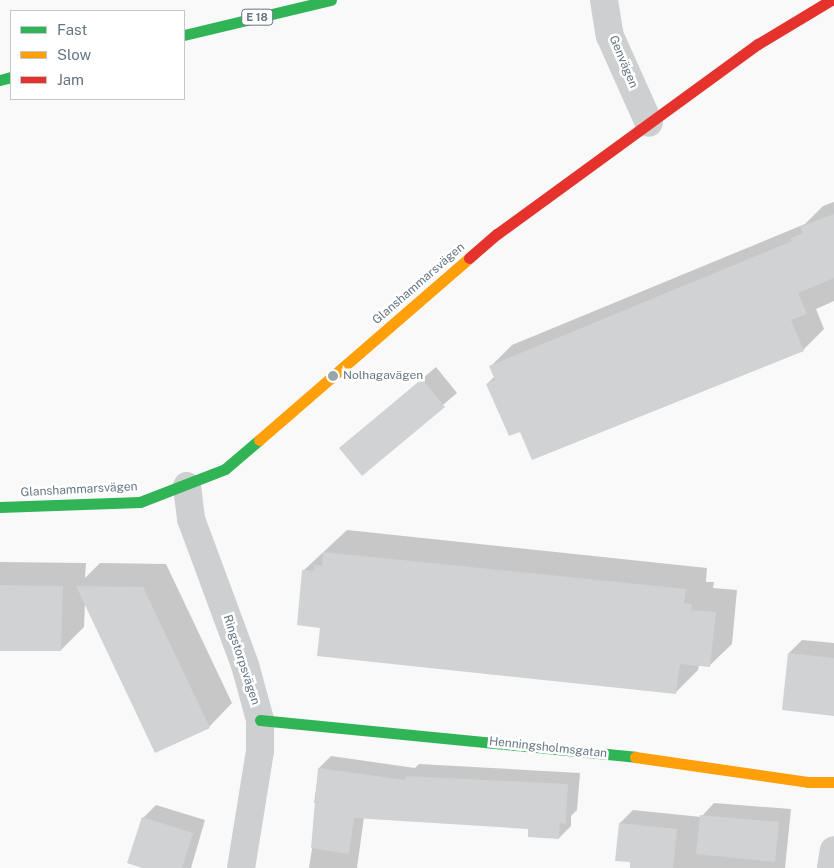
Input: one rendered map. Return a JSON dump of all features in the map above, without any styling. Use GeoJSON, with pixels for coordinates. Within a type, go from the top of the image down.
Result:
{"type":"FeatureCollection","features":[{"type":"Feature","properties":{"kind":"main road","name":"E 18"},"geometry":{"type":"LineString","coordinates":[[185,35],[331,0]]}},
{"type":"Feature","properties":{"kind":"main road","name":"Glanshammarsvägen"},"geometry":{"type":"LineString","coordinates":[[0,508],[140,502],[188,486],[225,469],[497,234],[758,44],[831,0]]}},
{"type":"Feature","properties":{"kind":"main road","name":"Henningsholmsgatan"},"geometry":{"type":"LineString","coordinates":[[260,720],[575,750],[809,782],[834,782]]}},
{"type":"Feature","properties":{"kind":"street","name":"Genvägen"},"geometry":{"type":"LineString","coordinates":[[604,0],[610,36],[649,122]]}},
{"type":"Feature","properties":{"kind":"street","name":"Ringstorpsvägen"},"geometry":{"type":"LineString","coordinates":[[188,486],[191,519],[245,665],[260,720],[260,751],[241,868]]}},
{"type":"Feature","properties":{"kind":"street"},"geometry":{"type":"LineString","coordinates":[[831,868],[834,850]]}},
{"type":"Feature","properties":{"kind":"building"},"geometry":{"type":"Polygon","coordinates":[[[834,214],[834,278],[798,293],[807,314],[791,320],[804,351],[532,460],[520,432],[509,436],[486,384],[495,380],[489,366],[792,241],[791,238],[803,233],[800,227],[834,214]]]}},
{"type":"Feature","properties":{"kind":"building"},"geometry":{"type":"Polygon","coordinates":[[[422,379],[445,407],[362,476],[339,448],[422,379]]]}},
{"type":"Feature","properties":{"kind":"building"},"geometry":{"type":"Polygon","coordinates":[[[323,552],[686,589],[684,603],[692,604],[691,610],[716,612],[710,667],[680,664],[676,694],[317,656],[320,628],[297,625],[302,570],[314,571],[314,565],[322,566],[323,552]]]}},
{"type":"Feature","properties":{"kind":"building"},"geometry":{"type":"Polygon","coordinates":[[[0,585],[63,586],[61,651],[0,651],[0,585]]]}},
{"type":"Feature","properties":{"kind":"building"},"geometry":{"type":"Polygon","coordinates":[[[76,586],[143,587],[210,728],[155,753],[76,586]]]}},
{"type":"Feature","properties":{"kind":"building"},"geometry":{"type":"Polygon","coordinates":[[[788,653],[834,658],[834,716],[782,710],[788,653]]]}},
{"type":"Feature","properties":{"kind":"building"},"geometry":{"type":"Polygon","coordinates":[[[318,768],[405,780],[406,776],[568,784],[566,824],[560,823],[559,839],[528,837],[528,829],[354,818],[349,854],[311,848],[318,768]]]}},
{"type":"Feature","properties":{"kind":"building"},"geometry":{"type":"Polygon","coordinates":[[[700,815],[779,822],[775,862],[696,854],[700,815]]]}},
{"type":"Feature","properties":{"kind":"building"},"geometry":{"type":"Polygon","coordinates":[[[142,817],[193,833],[182,868],[142,868],[127,863],[142,817]]]}},
{"type":"Feature","properties":{"kind":"building"},"geometry":{"type":"Polygon","coordinates":[[[619,823],[677,829],[673,868],[630,868],[630,862],[615,861],[619,823]]]}},
{"type":"Feature","properties":{"kind":"traffic: fast"},"geometry":{"type":"LineString","coordinates":[[185,35],[331,0]]}},
{"type":"Feature","properties":{"kind":"traffic: fast"},"geometry":{"type":"LineString","coordinates":[[0,80],[10,77]]}},
{"type":"Feature","properties":{"kind":"traffic: fast"},"geometry":{"type":"LineString","coordinates":[[0,507],[140,502],[225,469],[259,440]]}},
{"type":"Feature","properties":{"kind":"traffic: fast"},"geometry":{"type":"LineString","coordinates":[[260,720],[635,757]]}},
{"type":"Feature","properties":{"kind":"traffic: slow"},"geometry":{"type":"LineString","coordinates":[[259,440],[469,258]]}},
{"type":"Feature","properties":{"kind":"traffic: slow"},"geometry":{"type":"LineString","coordinates":[[635,757],[809,782],[834,782]]}},
{"type":"Feature","properties":{"kind":"traffic: jam"},"geometry":{"type":"LineString","coordinates":[[469,258],[497,234],[758,44],[831,0]]}},
{"type":"Feature","properties":{"kind":"place","name":"Nolhagavägen"},"geometry":{"type":"Point","coordinates":[333,376]}}]}
